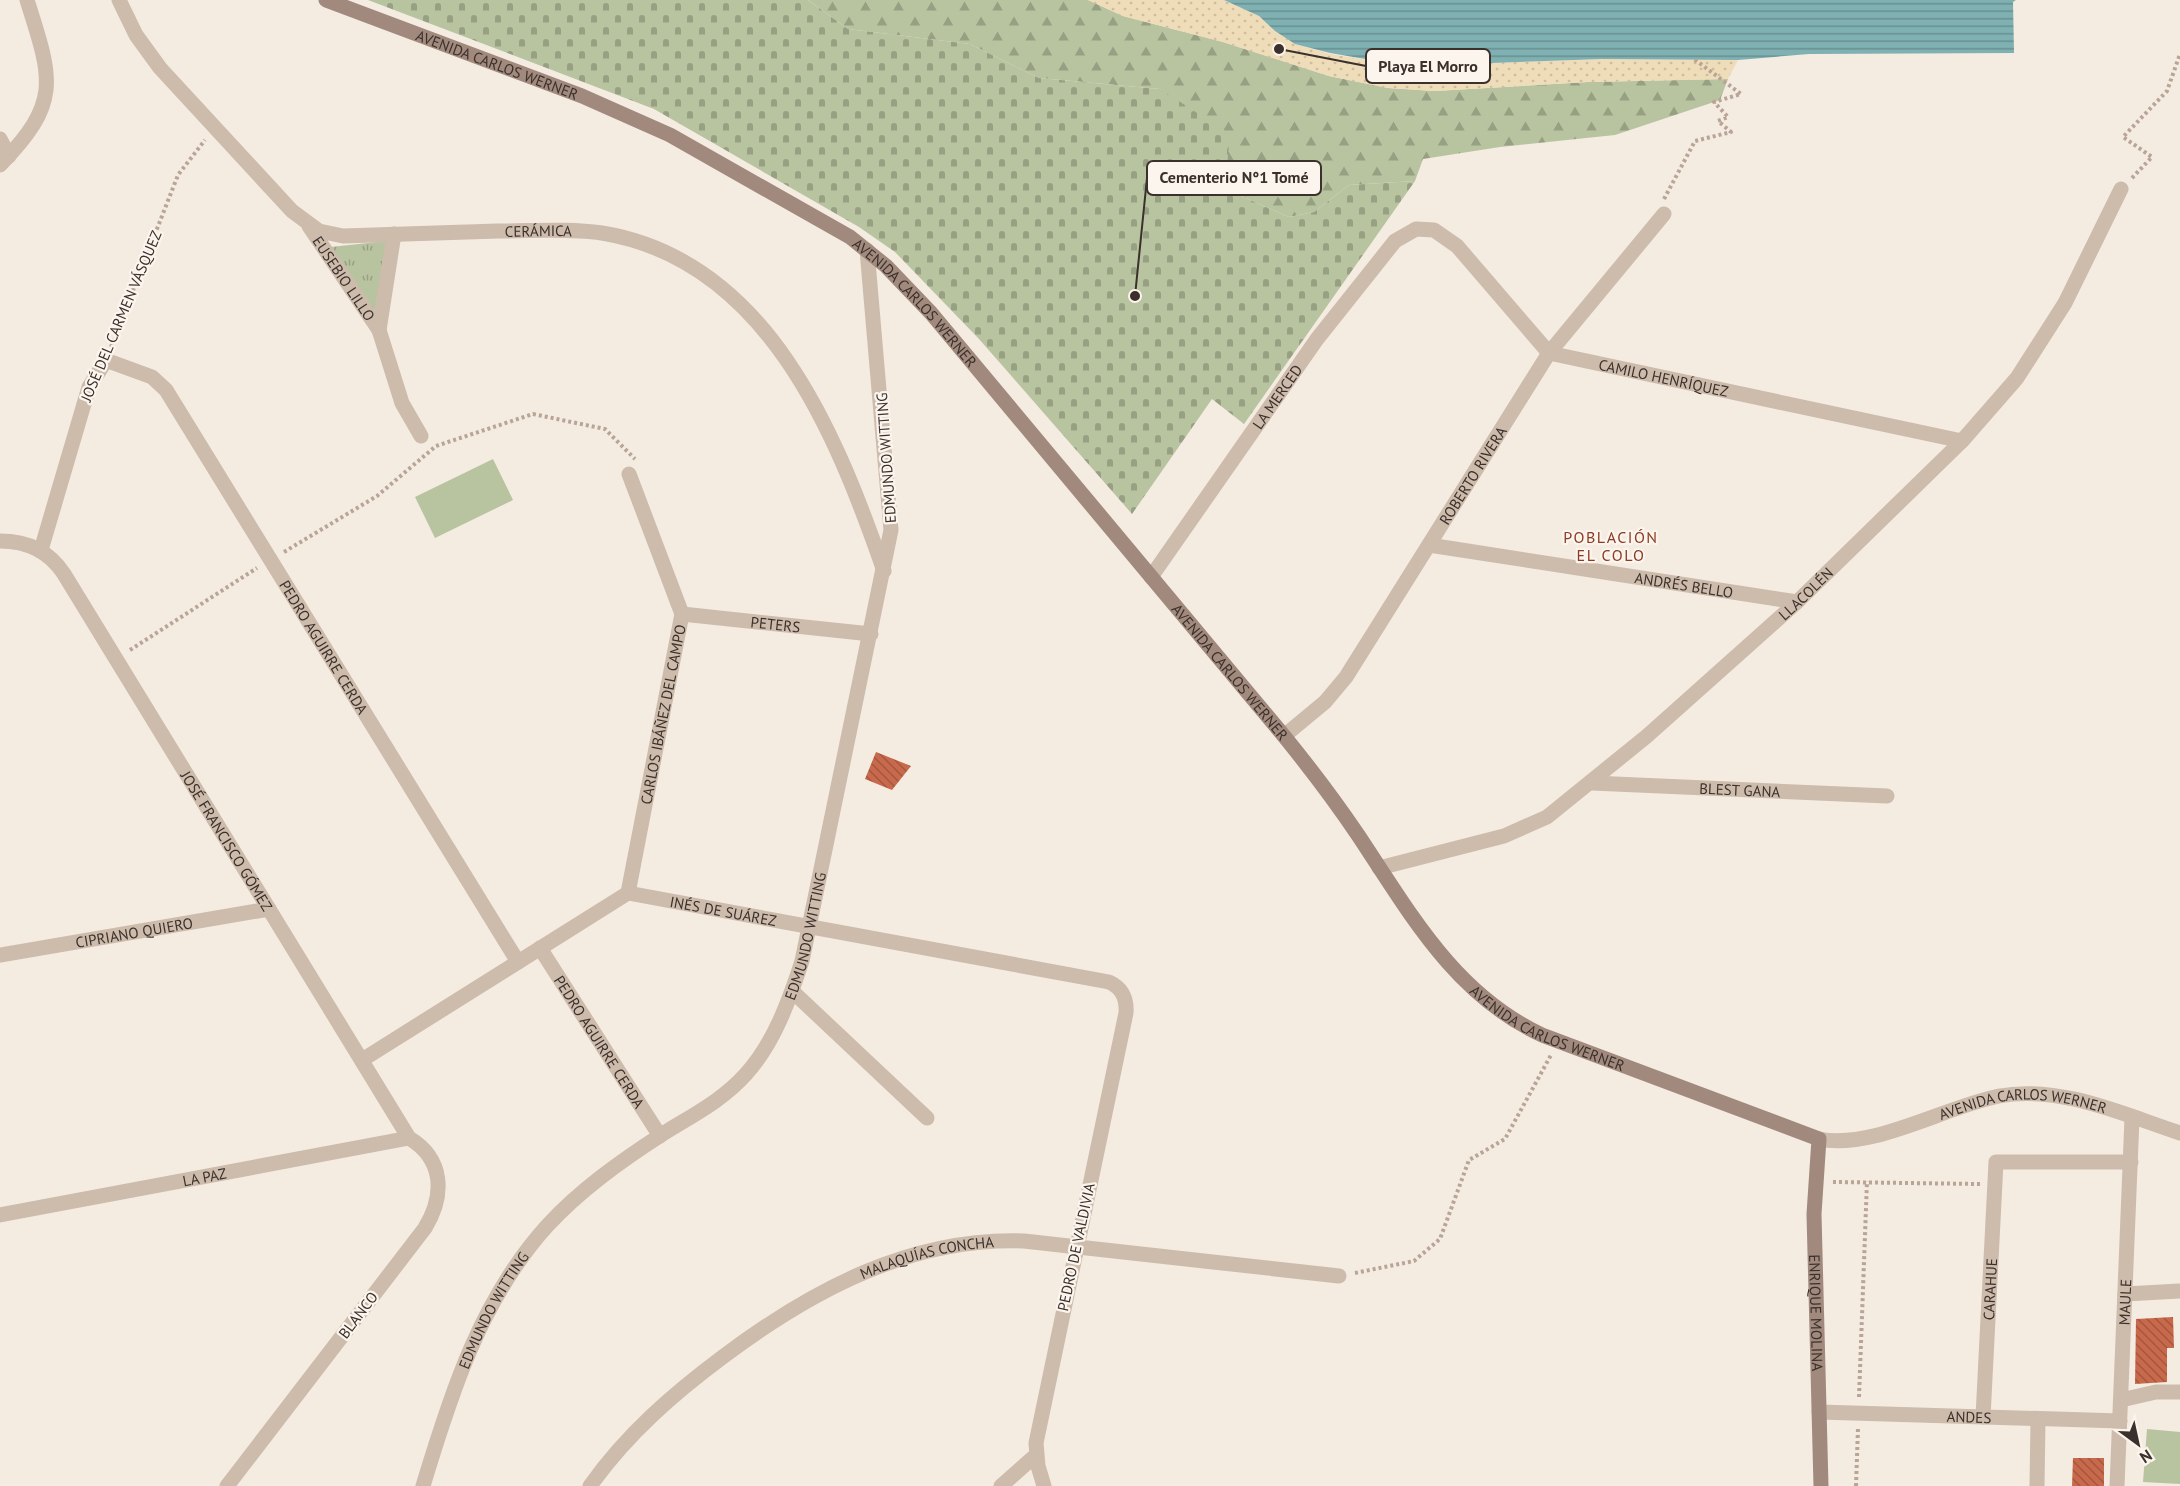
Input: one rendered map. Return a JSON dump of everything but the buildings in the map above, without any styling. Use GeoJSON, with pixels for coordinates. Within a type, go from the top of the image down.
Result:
{"type":"FeatureCollection","features":[{"type":"Feature","properties":{"kind":"main road","name":"AVENIDA CARLOS WERNER"},"geometry":{"type":"LineString","coordinates":[[326,0],[582,96],[641,122],[831,226],[867,250],[903,283],[931,314],[1284,736],[1335,801],[1432,946],[1459,977],[1499,1011],[1526,1027],[1559,1042],[1819,1139]]}},
{"type":"Feature","properties":{"kind":"main road","name":"ENRIQUE MOLINA"},"geometry":{"type":"LineString","coordinates":[[1819,1139],[1814,1214],[1821,1486]]}},
{"type":"Feature","properties":{"kind":"street"},"geometry":{"type":"LineString","coordinates":[[5,160],[34,126],[45,100],[48,85],[44,54],[27,0]]}},
{"type":"Feature","properties":{"kind":"street","name":"CERÁMICA"},"geometry":{"type":"LineString","coordinates":[[119,0],[147,52],[292,211],[309,226],[343,236],[554,230],[594,232],[646,245],[702,274],[724,290],[760,325],[800,378],[842,461],[884,572]]}},
{"type":"Feature","properties":{"kind":"street"},"geometry":{"type":"LineString","coordinates":[[0,139],[5,160]]}},
{"type":"Feature","properties":{"kind":"street","name":"LLACOLÉN"},"geometry":{"type":"LineString","coordinates":[[1379,868],[1518,831],[1547,817],[1592,783],[1797,603],[1991,410],[2036,351],[2064,303],[2121,189]]}},
{"type":"Feature","properties":{"kind":"street","name":"ROBERTO RIVERA"},"geometry":{"type":"LineString","coordinates":[[1284,736],[1326,702],[1346,677],[1549,352],[1664,214]]}},
{"type":"Feature","properties":{"kind":"street","name":"EUSEBIO LILLO"},"geometry":{"type":"LineString","coordinates":[[309,226],[379,330],[399,393],[421,436]]}},
{"type":"Feature","properties":{"kind":"street","name":"LA MERCED"},"geometry":{"type":"LineString","coordinates":[[1151,577],[1317,339],[1395,241],[1416,230],[1442,234],[1457,246],[1549,352]]}},
{"type":"Feature","properties":{"kind":"street","name":"EUSEBIO LILLO"},"geometry":{"type":"LineString","coordinates":[[379,330],[394,234]]}},
{"type":"Feature","properties":{"kind":"street","name":"EDMUNDO WITTING"},"geometry":{"type":"LineString","coordinates":[[423,1486],[442,1420],[460,1371],[491,1307],[522,1257],[548,1225],[572,1202],[660,1136],[724,1096],[747,1073],[766,1046],[792,991],[809,927],[871,634],[884,572],[892,516],[867,250]]}},
{"type":"Feature","properties":{"kind":"street","name":"CAMILO HENRÍQUEZ"},"geometry":{"type":"LineString","coordinates":[[1549,352],[1962,441]]}},
{"type":"Feature","properties":{"kind":"street","name":"JOSÉ DEL CARMEN VÁSQUEZ"},"geometry":{"type":"LineString","coordinates":[[40,550],[89,387],[96,372],[105,363]]}},
{"type":"Feature","properties":{"kind":"street","name":"PEDRO AGUIRRE CERDA"},"geometry":{"type":"LineString","coordinates":[[105,363],[145,374],[162,386],[518,962]]}},
{"type":"Feature","properties":{"kind":"street","name":"CARLOS IBÁÑEZ DEL CAMPO"},"geometry":{"type":"LineString","coordinates":[[628,893],[682,614],[636,470]]}},
{"type":"Feature","properties":{"kind":"street"},"geometry":{"type":"LineString","coordinates":[[0,541],[19,542],[40,550]]}},
{"type":"Feature","properties":{"kind":"street","name":"ANDRÉS BELLO"},"geometry":{"type":"LineString","coordinates":[[1429,545],[1797,603]]}},
{"type":"Feature","properties":{"kind":"street","name":"JOSÉ FRANCISCO GÓMEZ"},"geometry":{"type":"LineString","coordinates":[[40,550],[64,574],[409,1138]]}},
{"type":"Feature","properties":{"kind":"street","name":"PETERS"},"geometry":{"type":"LineString","coordinates":[[682,614],[871,634]]}},
{"type":"Feature","properties":{"kind":"street","name":"BLEST GANA"},"geometry":{"type":"LineString","coordinates":[[1592,783],[1887,796]]}},
{"type":"Feature","properties":{"kind":"street"},"geometry":{"type":"LineString","coordinates":[[362,1060],[628,893]]}},
{"type":"Feature","properties":{"kind":"street","name":"INÉS DE SUÁREZ"},"geometry":{"type":"LineString","coordinates":[[628,893],[1109,982],[1123,994]]}},
{"type":"Feature","properties":{"kind":"street","name":"CIPRIANO QUIERO"},"geometry":{"type":"LineString","coordinates":[[0,956],[269,909]]}},
{"type":"Feature","properties":{"kind":"street","name":"PEDRO AGUIRRE CERDA"},"geometry":{"type":"LineString","coordinates":[[540,948],[660,1136]]}},
{"type":"Feature","properties":{"kind":"street"},"geometry":{"type":"LineString","coordinates":[[792,991],[927,1118]]}},
{"type":"Feature","properties":{"kind":"street","name":"PEDRO DE VALDIVIA"},"geometry":{"type":"LineString","coordinates":[[1036,1455],[1075,1246],[1126,1013],[1123,994]]}},
{"type":"Feature","properties":{"kind":"street","name":"AVENIDA CARLOS WERNER"},"geometry":{"type":"LineString","coordinates":[[1819,1139],[1851,1141],[1980,1101],[2020,1094],[2061,1096],[2180,1133]]}},
{"type":"Feature","properties":{"kind":"street","name":"MAULE"},"geometry":{"type":"LineString","coordinates":[[2117,1486],[2132,1118]]}},
{"type":"Feature","properties":{"kind":"street","name":"LA PAZ"},"geometry":{"type":"LineString","coordinates":[[0,1215],[409,1138]]}},
{"type":"Feature","properties":{"kind":"street","name":"BLANCO"},"geometry":{"type":"LineString","coordinates":[[227,1486],[431,1219],[438,1194],[436,1168],[427,1152],[409,1138]]}},
{"type":"Feature","properties":{"kind":"street","name":"CARAHUE"},"geometry":{"type":"LineString","coordinates":[[1983,1417],[1996,1162],[2131,1162]]}},
{"type":"Feature","properties":{"kind":"street","name":"MALAQUÍAS CONCHA"},"geometry":{"type":"LineString","coordinates":[[590,1486],[620,1448],[673,1395],[760,1329],[837,1283],[888,1262],[951,1245],[993,1240],[1075,1246],[1340,1276]]}},
{"type":"Feature","properties":{"kind":"street"},"geometry":{"type":"LineString","coordinates":[[2125,1294],[2180,1291]]}},
{"type":"Feature","properties":{"kind":"street"},"geometry":{"type":"LineString","coordinates":[[2121,1400],[2156,1392],[2180,1392]]}},
{"type":"Feature","properties":{"kind":"street","name":"ANDES"},"geometry":{"type":"LineString","coordinates":[[1819,1412],[2120,1421]]}},
{"type":"Feature","properties":{"kind":"street"},"geometry":{"type":"LineString","coordinates":[[2037,1486],[2038,1419]]}},
{"type":"Feature","properties":{"kind":"street"},"geometry":{"type":"LineString","coordinates":[[1001,1486],[1036,1455],[1044,1486]]}},
{"type":"Feature","properties":{"kind":"path"},"geometry":{"type":"LineString","coordinates":[[2121,189],[2152,157],[2123,137],[2167,91],[2180,54]]}},
{"type":"Feature","properties":{"kind":"path"},"geometry":{"type":"LineString","coordinates":[[1664,214],[1664,199],[1695,141],[1731,132],[1718,121],[1728,117],[1714,102],[1741,94],[1694,59]]}},
{"type":"Feature","properties":{"kind":"path","name":"JOSÉ DEL CARMEN VÁSQUEZ"},"geometry":{"type":"LineString","coordinates":[[105,363],[178,175],[214,127]]}},
{"type":"Feature","properties":{"kind":"path"},"geometry":{"type":"LineString","coordinates":[[116,659],[270,560],[377,496],[436,446],[533,414],[605,429],[636,470]]}},
{"type":"Feature","properties":{"kind":"path"},"geometry":{"type":"LineString","coordinates":[[1340,1276],[1414,1261],[1440,1239],[1469,1160],[1505,1139],[1559,1042]]}},
{"type":"Feature","properties":{"kind":"path"},"geometry":{"type":"LineString","coordinates":[[1832,1192],[1833,1180],[1995,1185]]}},
{"type":"Feature","properties":{"kind":"path"},"geometry":{"type":"LineString","coordinates":[[1856,1486],[1866,1181]]}},
{"type":"Feature","properties":{"kind":"green space"},"geometry":{"type":"Polygon","coordinates":[[[368,0],[808,0],[848,29],[970,44],[1039,78],[1160,89],[1230,134],[1225,189],[1289,217],[1314,212],[1349,185],[1415,181],[1244,424],[1212,399],[1132,514],[979,339],[895,252],[859,227],[654,109],[368,0]]]}},
{"type":"Feature","properties":{"kind":"green space"},"geometry":{"type":"Polygon","coordinates":[[[808,0],[1088,0],[1123,16],[1223,42],[1329,76],[1388,88],[1435,91],[1588,82],[1728,79],[1720,100],[1615,135],[1500,147],[1423,159],[1415,181],[1349,185],[1314,212],[1289,217],[1225,189],[1160,89],[1039,78],[970,44],[848,29],[808,0]]]}},
{"type":"Feature","properties":{"kind":"green space"},"geometry":{"type":"Polygon","coordinates":[[[386,241],[377,309],[371,311],[331,247],[386,241]]]}},
{"type":"Feature","properties":{"kind":"green space"},"geometry":{"type":"Polygon","coordinates":[[[493,459],[513,500],[435,538],[415,497],[493,459]]]}},
{"type":"Feature","properties":{"kind":"green space"},"geometry":{"type":"Polygon","coordinates":[[[2147,1429],[2180,1432],[2180,1484],[2143,1482],[2147,1429]]]}},
{"type":"Feature","properties":{"kind":"sand"},"geometry":{"type":"Polygon","coordinates":[[[1088,0],[1224,0],[1259,16],[1275,31],[1295,44],[1330,54],[1406,66],[1602,59],[1738,60],[1728,79],[1588,82],[1435,91],[1388,88],[1329,76],[1223,42],[1123,16],[1088,0]]]}},
{"type":"Feature","properties":{"kind":"water"},"geometry":{"type":"Polygon","coordinates":[[[1224,0],[2016,0],[2013,2],[2014,53],[1809,54],[1738,60],[1602,59],[1406,66],[1330,53],[1295,44],[1275,31],[1259,16],[1224,0]]]}},
{"type":"Feature","properties":{"kind":"place","name":"Playa El Morro"},"geometry":{"type":"Point","coordinates":[1279,49]}},
{"type":"Feature","properties":{"kind":"place","name":"Cementerio N°1 Tomé"},"geometry":{"type":"Point","coordinates":[1135,296]}},
{"type":"Feature","properties":{"kind":"district","name":"POBLACIÓN EL COLO"},"geometry":{"type":"Point","coordinates":[1611,546]}}]}
